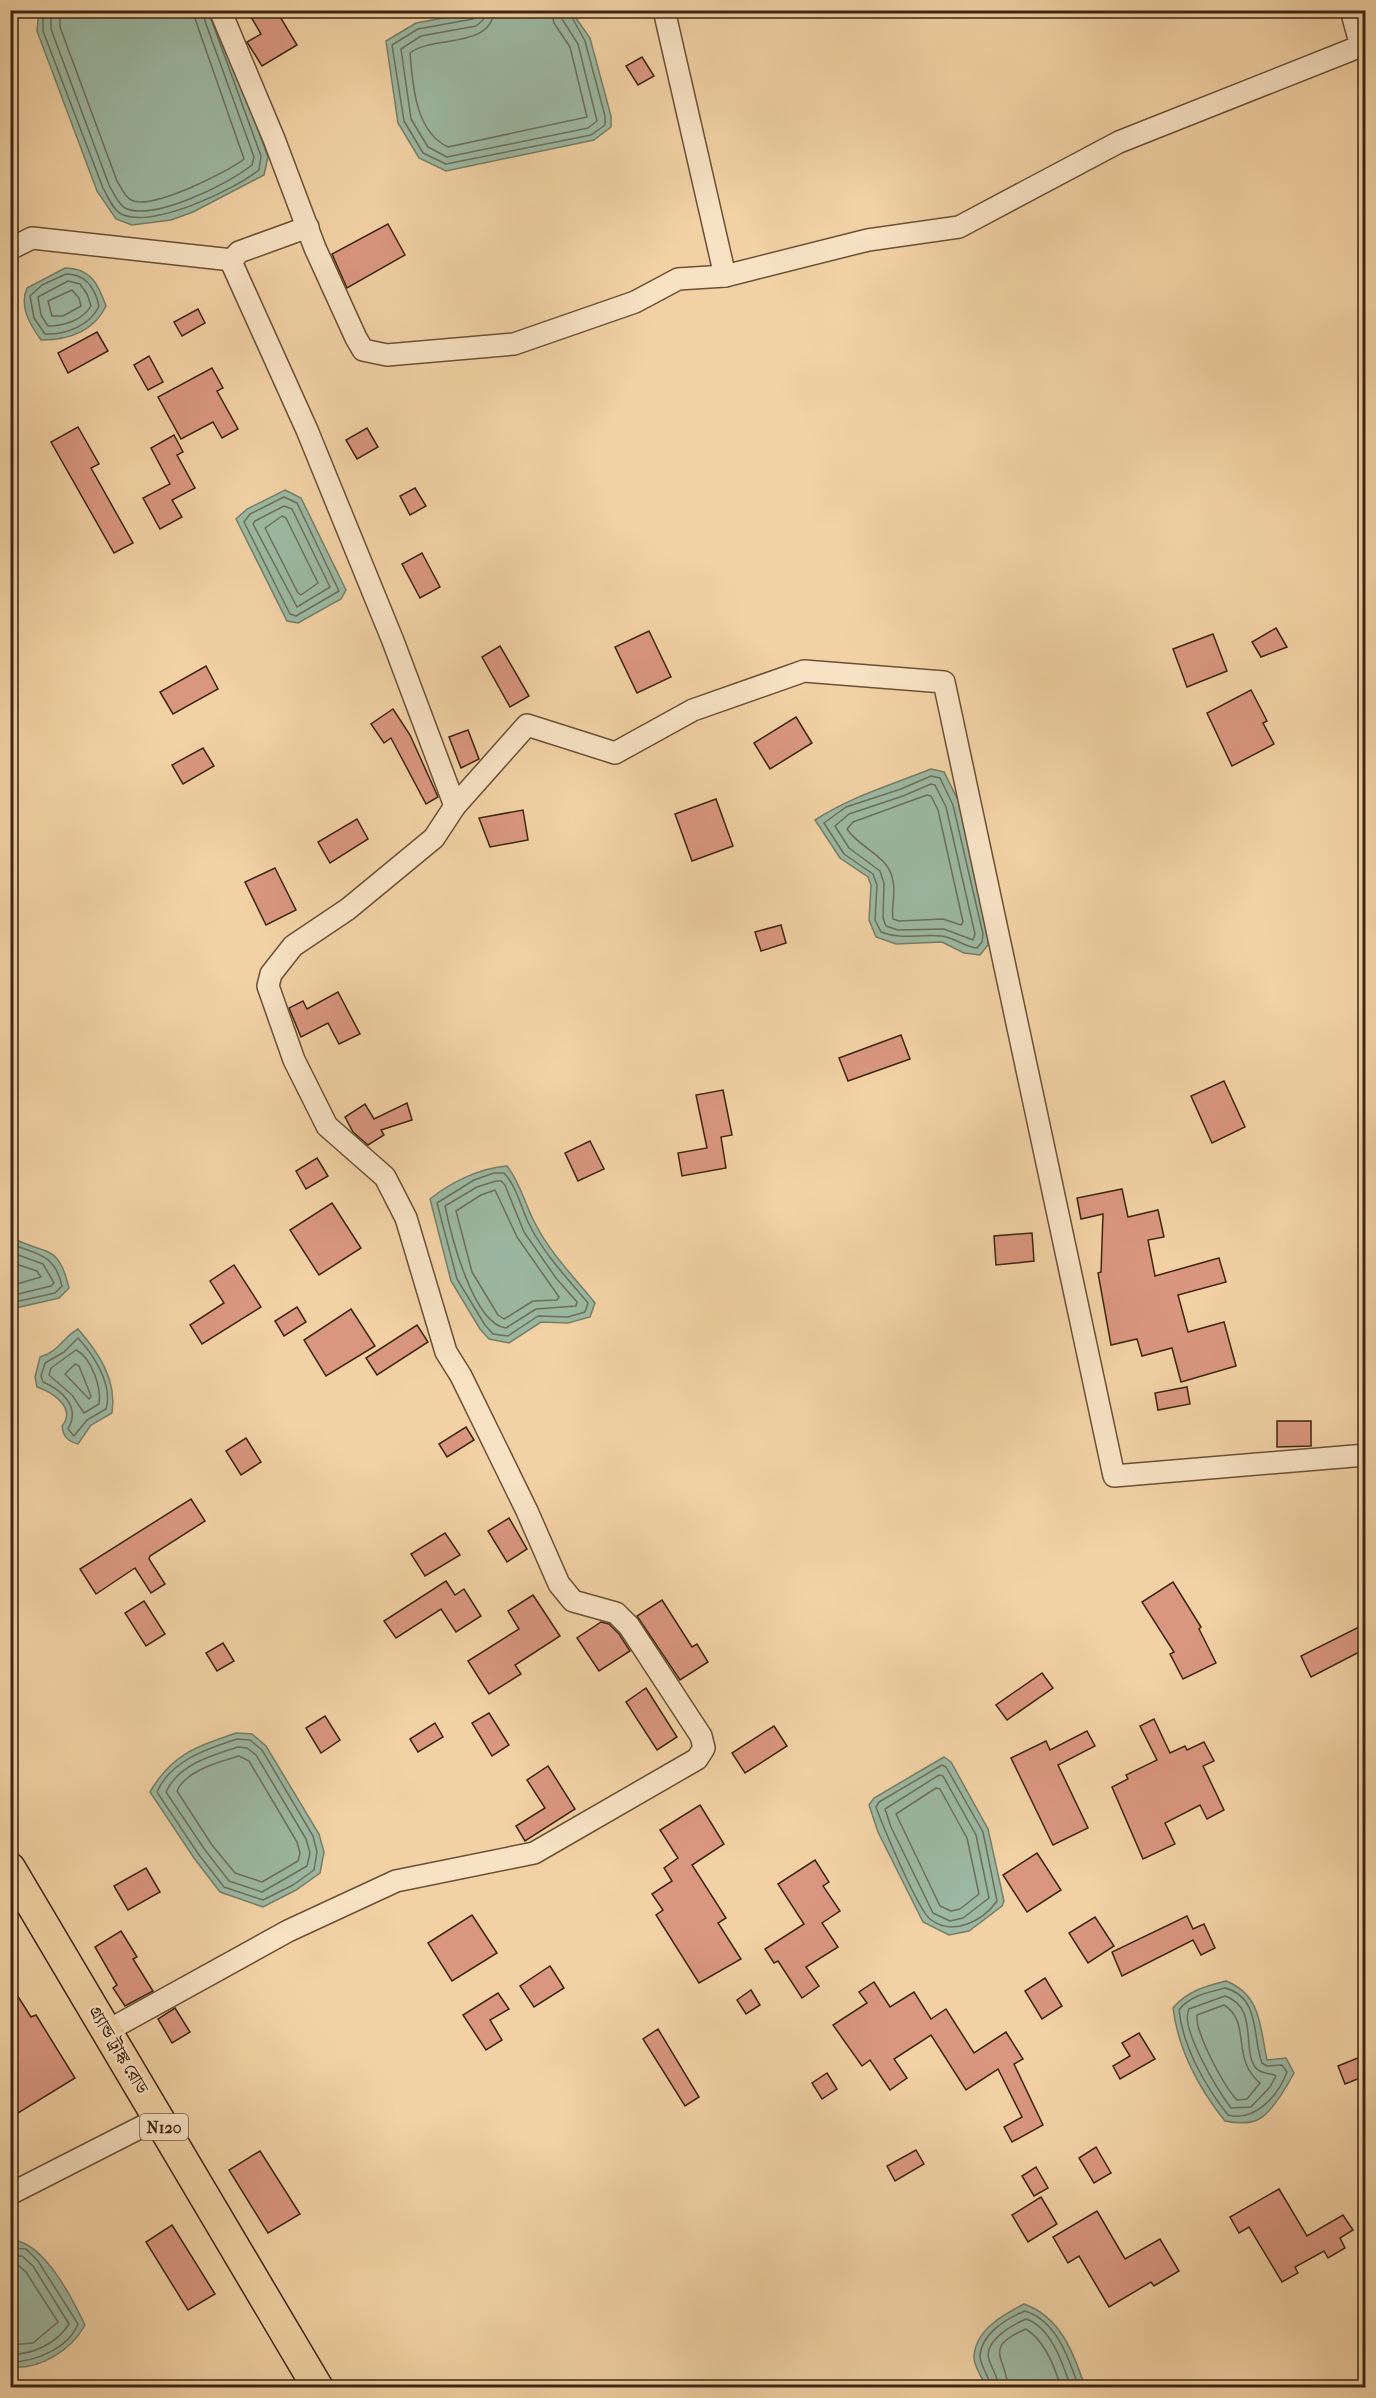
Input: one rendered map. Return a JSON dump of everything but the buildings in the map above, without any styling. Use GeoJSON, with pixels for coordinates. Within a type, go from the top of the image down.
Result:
{"type":"FeatureCollection","features":[{"type":"Feature","properties":{"kind":"highway","name":"গ্র্যান্ড ট্রাঙ্ক রোড"},"geometry":{"type":"LineString","coordinates":[[10,1868],[318,2388]]}},
{"type":"Feature","properties":{"kind":"street"},"geometry":{"type":"LineString","coordinates":[[220,10],[309,227],[315,248],[363,350],[387,355],[514,344],[635,302],[670,281],[725,276],[868,240],[959,227],[1119,142],[1361,46],[1351,10]]}},
{"type":"Feature","properties":{"kind":"street"},"geometry":{"type":"LineString","coordinates":[[664,10],[725,276]]}},
{"type":"Feature","properties":{"kind":"street"},"geometry":{"type":"LineString","coordinates":[[232,260],[239,252],[309,227]]}},
{"type":"Feature","properties":{"kind":"street"},"geometry":{"type":"LineString","coordinates":[[10,249],[32,238],[232,260]]}},
{"type":"Feature","properties":{"kind":"street"},"geometry":{"type":"LineString","coordinates":[[232,260],[307,430],[389,630],[455,806]]}},
{"type":"Feature","properties":{"kind":"street"},"geometry":{"type":"LineString","coordinates":[[107,2031],[288,1931],[396,1881],[534,1853],[697,1760],[705,1748],[701,1736],[629,1626],[616,1613],[573,1601],[559,1584],[522,1500],[461,1376],[446,1353],[406,1218],[386,1177],[327,1126],[294,1060],[268,986],[271,974],[293,946],[348,909],[434,838],[455,806],[527,725],[615,753],[693,710],[804,671],[944,682],[1114,1476],[1365,1455]]}},
{"type":"Feature","properties":{"kind":"street"},"geometry":{"type":"LineString","coordinates":[[10,2194],[159,2118]]}},
{"type":"Feature","properties":{"kind":"water"},"geometry":{"type":"Polygon","coordinates":[[[39,10],[214,11],[268,157],[264,175],[193,212],[171,220],[132,225],[116,219],[97,191],[37,31],[39,10]]]}},
{"type":"Feature","properties":{"kind":"water"},"geometry":{"type":"Polygon","coordinates":[[[481,11],[571,11],[590,38],[611,116],[611,127],[594,140],[446,171],[419,158],[398,123],[386,41],[416,23],[481,11]]]}},
{"type":"Feature","properties":{"kind":"water"},"geometry":{"type":"Polygon","coordinates":[[[65,268],[87,274],[96,284],[106,306],[101,315],[88,328],[71,336],[41,340],[25,308],[27,288],[65,268]]]}},
{"type":"Feature","properties":{"kind":"water"},"geometry":{"type":"Polygon","coordinates":[[[285,490],[301,498],[346,590],[341,599],[298,623],[287,621],[236,519],[247,509],[285,490]]]}},
{"type":"Feature","properties":{"kind":"water"},"geometry":{"type":"Polygon","coordinates":[[[931,769],[944,772],[959,802],[989,934],[988,945],[980,955],[964,953],[942,942],[896,944],[876,937],[869,920],[871,885],[868,877],[840,858],[815,820],[857,798],[931,769]]]}},
{"type":"Feature","properties":{"kind":"water"},"geometry":{"type":"Polygon","coordinates":[[[507,1166],[542,1236],[595,1303],[590,1317],[568,1323],[541,1322],[509,1343],[489,1339],[480,1329],[451,1281],[430,1199],[466,1177],[507,1166]]]}},
{"type":"Feature","properties":{"kind":"water"},"geometry":{"type":"Polygon","coordinates":[[[11,1237],[55,1256],[65,1273],[69,1288],[59,1298],[11,1309],[11,1237]]]}},
{"type":"Feature","properties":{"kind":"water"},"geometry":{"type":"Polygon","coordinates":[[[78,1329],[105,1368],[112,1389],[113,1401],[112,1413],[91,1425],[78,1444],[68,1440],[63,1433],[62,1426],[67,1413],[65,1407],[55,1397],[37,1387],[35,1377],[40,1357],[57,1348],[78,1329]]]}},
{"type":"Feature","properties":{"kind":"water"},"geometry":{"type":"Polygon","coordinates":[[[236,1733],[252,1734],[266,1746],[319,1834],[324,1852],[320,1873],[296,1890],[263,1907],[220,1892],[194,1858],[150,1792],[158,1779],[176,1760],[197,1748],[236,1733]]]}},
{"type":"Feature","properties":{"kind":"water"},"geometry":{"type":"Polygon","coordinates":[[[944,1757],[951,1762],[988,1829],[1004,1901],[1002,1906],[969,1931],[949,1935],[923,1922],[878,1832],[869,1805],[874,1798],[944,1757]]]}},
{"type":"Feature","properties":{"kind":"water"},"geometry":{"type":"Polygon","coordinates":[[[1226,1981],[1238,1987],[1253,2004],[1267,2060],[1286,2058],[1294,2073],[1269,2111],[1251,2122],[1225,2121],[1207,2096],[1185,2053],[1173,2008],[1184,1997],[1197,1990],[1226,1981]]]}},
{"type":"Feature","properties":{"kind":"water"},"geometry":{"type":"Polygon","coordinates":[[[18,2241],[29,2246],[49,2264],[66,2289],[85,2325],[63,2351],[53,2357],[32,2365],[10,2367],[11,2243],[18,2241]]]}},
{"type":"Feature","properties":{"kind":"water"},"geometry":{"type":"Polygon","coordinates":[[[1024,2304],[1037,2310],[1057,2327],[1071,2350],[1085,2387],[986,2387],[974,2360],[979,2339],[992,2324],[1024,2304]]]}}]}
